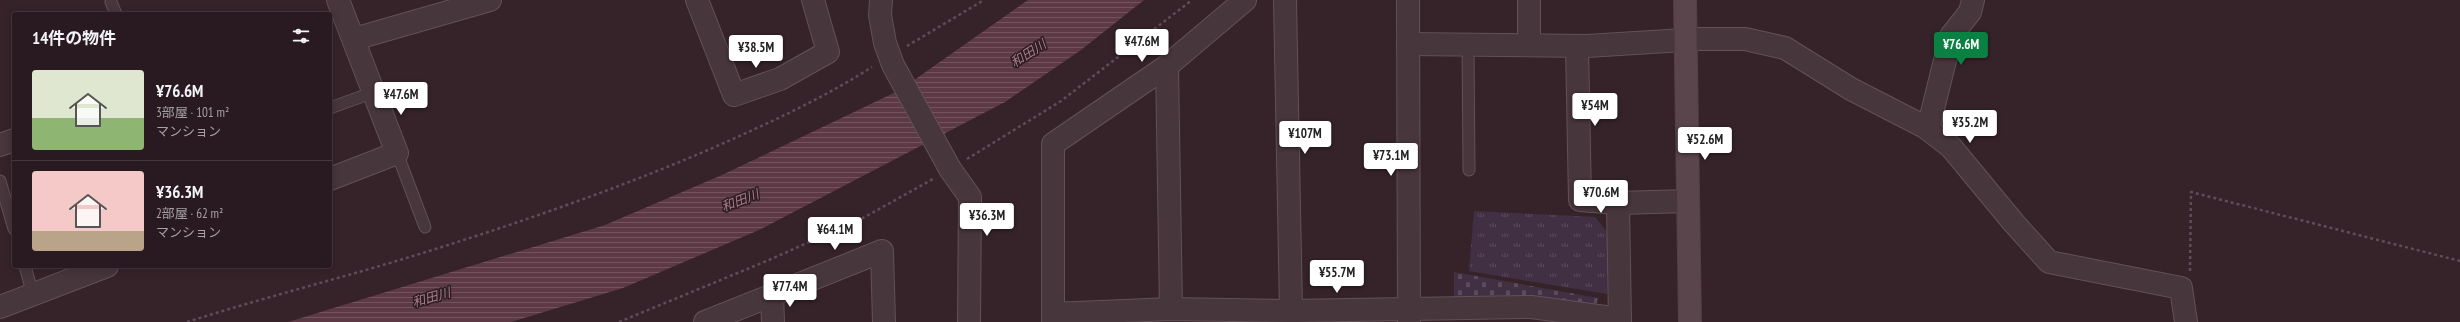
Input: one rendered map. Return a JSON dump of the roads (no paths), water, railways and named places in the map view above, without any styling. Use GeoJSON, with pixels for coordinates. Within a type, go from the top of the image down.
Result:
{"type":"FeatureCollection","features":[{"type":"Feature","properties":{"kind":"street"},"geometry":{"type":"LineString","coordinates":[[332,178],[396,153],[374,92],[343,30],[338,0]]}},
{"type":"Feature","properties":{"kind":"street"},"geometry":{"type":"LineString","coordinates":[[343,30],[490,0]]}},
{"type":"Feature","properties":{"kind":"street"},"geometry":{"type":"LineString","coordinates":[[697,0],[734,95],[780,79],[828,52],[812,0]]}},
{"type":"Feature","properties":{"kind":"street"},"geometry":{"type":"LineString","coordinates":[[881,0],[880,15],[885,43],[892,60],[950,169],[970,197],[969,322]]}},
{"type":"Feature","properties":{"kind":"street"},"geometry":{"type":"LineString","coordinates":[[1245,0],[1167,66],[1053,144],[1053,318],[1170,309],[1291,311],[1409,316],[1530,307],[1620,320],[1618,203]]}},
{"type":"Feature","properties":{"kind":"street"},"geometry":{"type":"LineString","coordinates":[[1285,0],[1291,311]]}},
{"type":"Feature","properties":{"kind":"street"},"geometry":{"type":"LineString","coordinates":[[1408,0],[1409,316]]}},
{"type":"Feature","properties":{"kind":"street"},"geometry":{"type":"LineString","coordinates":[[1529,0],[1529,44]]}},
{"type":"Feature","properties":{"kind":"street"},"geometry":{"type":"LineString","coordinates":[[1685,0],[1690,322]]}},
{"type":"Feature","properties":{"kind":"street"},"geometry":{"type":"LineString","coordinates":[[1928,129],[1951,36],[1970,12],[1973,0]]}},
{"type":"Feature","properties":{"kind":"street"},"geometry":{"type":"LineString","coordinates":[[1408,44],[1529,44],[1577,46],[1745,39],[1785,48],[1851,89],[1928,129],[1951,147],[2049,262],[2181,288],[2186,322]]}},
{"type":"Feature","properties":{"kind":"street"},"geometry":{"type":"LineString","coordinates":[[1577,46],[1580,200],[1618,203],[1688,201]]}},
{"type":"Feature","properties":{"kind":"street"},"geometry":{"type":"LineString","coordinates":[[1167,66],[1170,309]]}},
{"type":"Feature","properties":{"kind":"street"},"geometry":{"type":"LineString","coordinates":[[0,144],[12,141]]}},
{"type":"Feature","properties":{"kind":"street"},"geometry":{"type":"LineString","coordinates":[[705,322],[882,251],[884,322]]}},
{"type":"Feature","properties":{"kind":"street"},"geometry":{"type":"LineString","coordinates":[[0,306],[33,295],[102,268]]}},
{"type":"Feature","properties":{"kind":"street"},"geometry":{"type":"LineString","coordinates":[[772,295],[773,322]]}},
{"type":"Feature","properties":{"kind":"lane"},"geometry":{"type":"LineString","coordinates":[[111,2],[115,12]]}},
{"type":"Feature","properties":{"kind":"lane"},"geometry":{"type":"LineString","coordinates":[[1468,45],[1469,170]]}},
{"type":"Feature","properties":{"kind":"lane"},"geometry":{"type":"LineString","coordinates":[[332,107],[374,92]]}},
{"type":"Feature","properties":{"kind":"lane"},"geometry":{"type":"LineString","coordinates":[[396,153],[425,227]]}},
{"type":"Feature","properties":{"kind":"lane"},"geometry":{"type":"LineString","coordinates":[[0,181],[12,222]]}},
{"type":"Feature","properties":{"kind":"lane"},"geometry":{"type":"LineString","coordinates":[[26,268],[33,295]]}},
{"type":"Feature","properties":{"kind":"water","name":"和田川"},"geometry":{"type":"Polygon","coordinates":[[[1028,0],[1144,0],[1081,50],[1005,102],[759,230],[623,288],[511,322],[288,322],[605,225],[722,175],[900,90],[1028,0]]]}}]}
